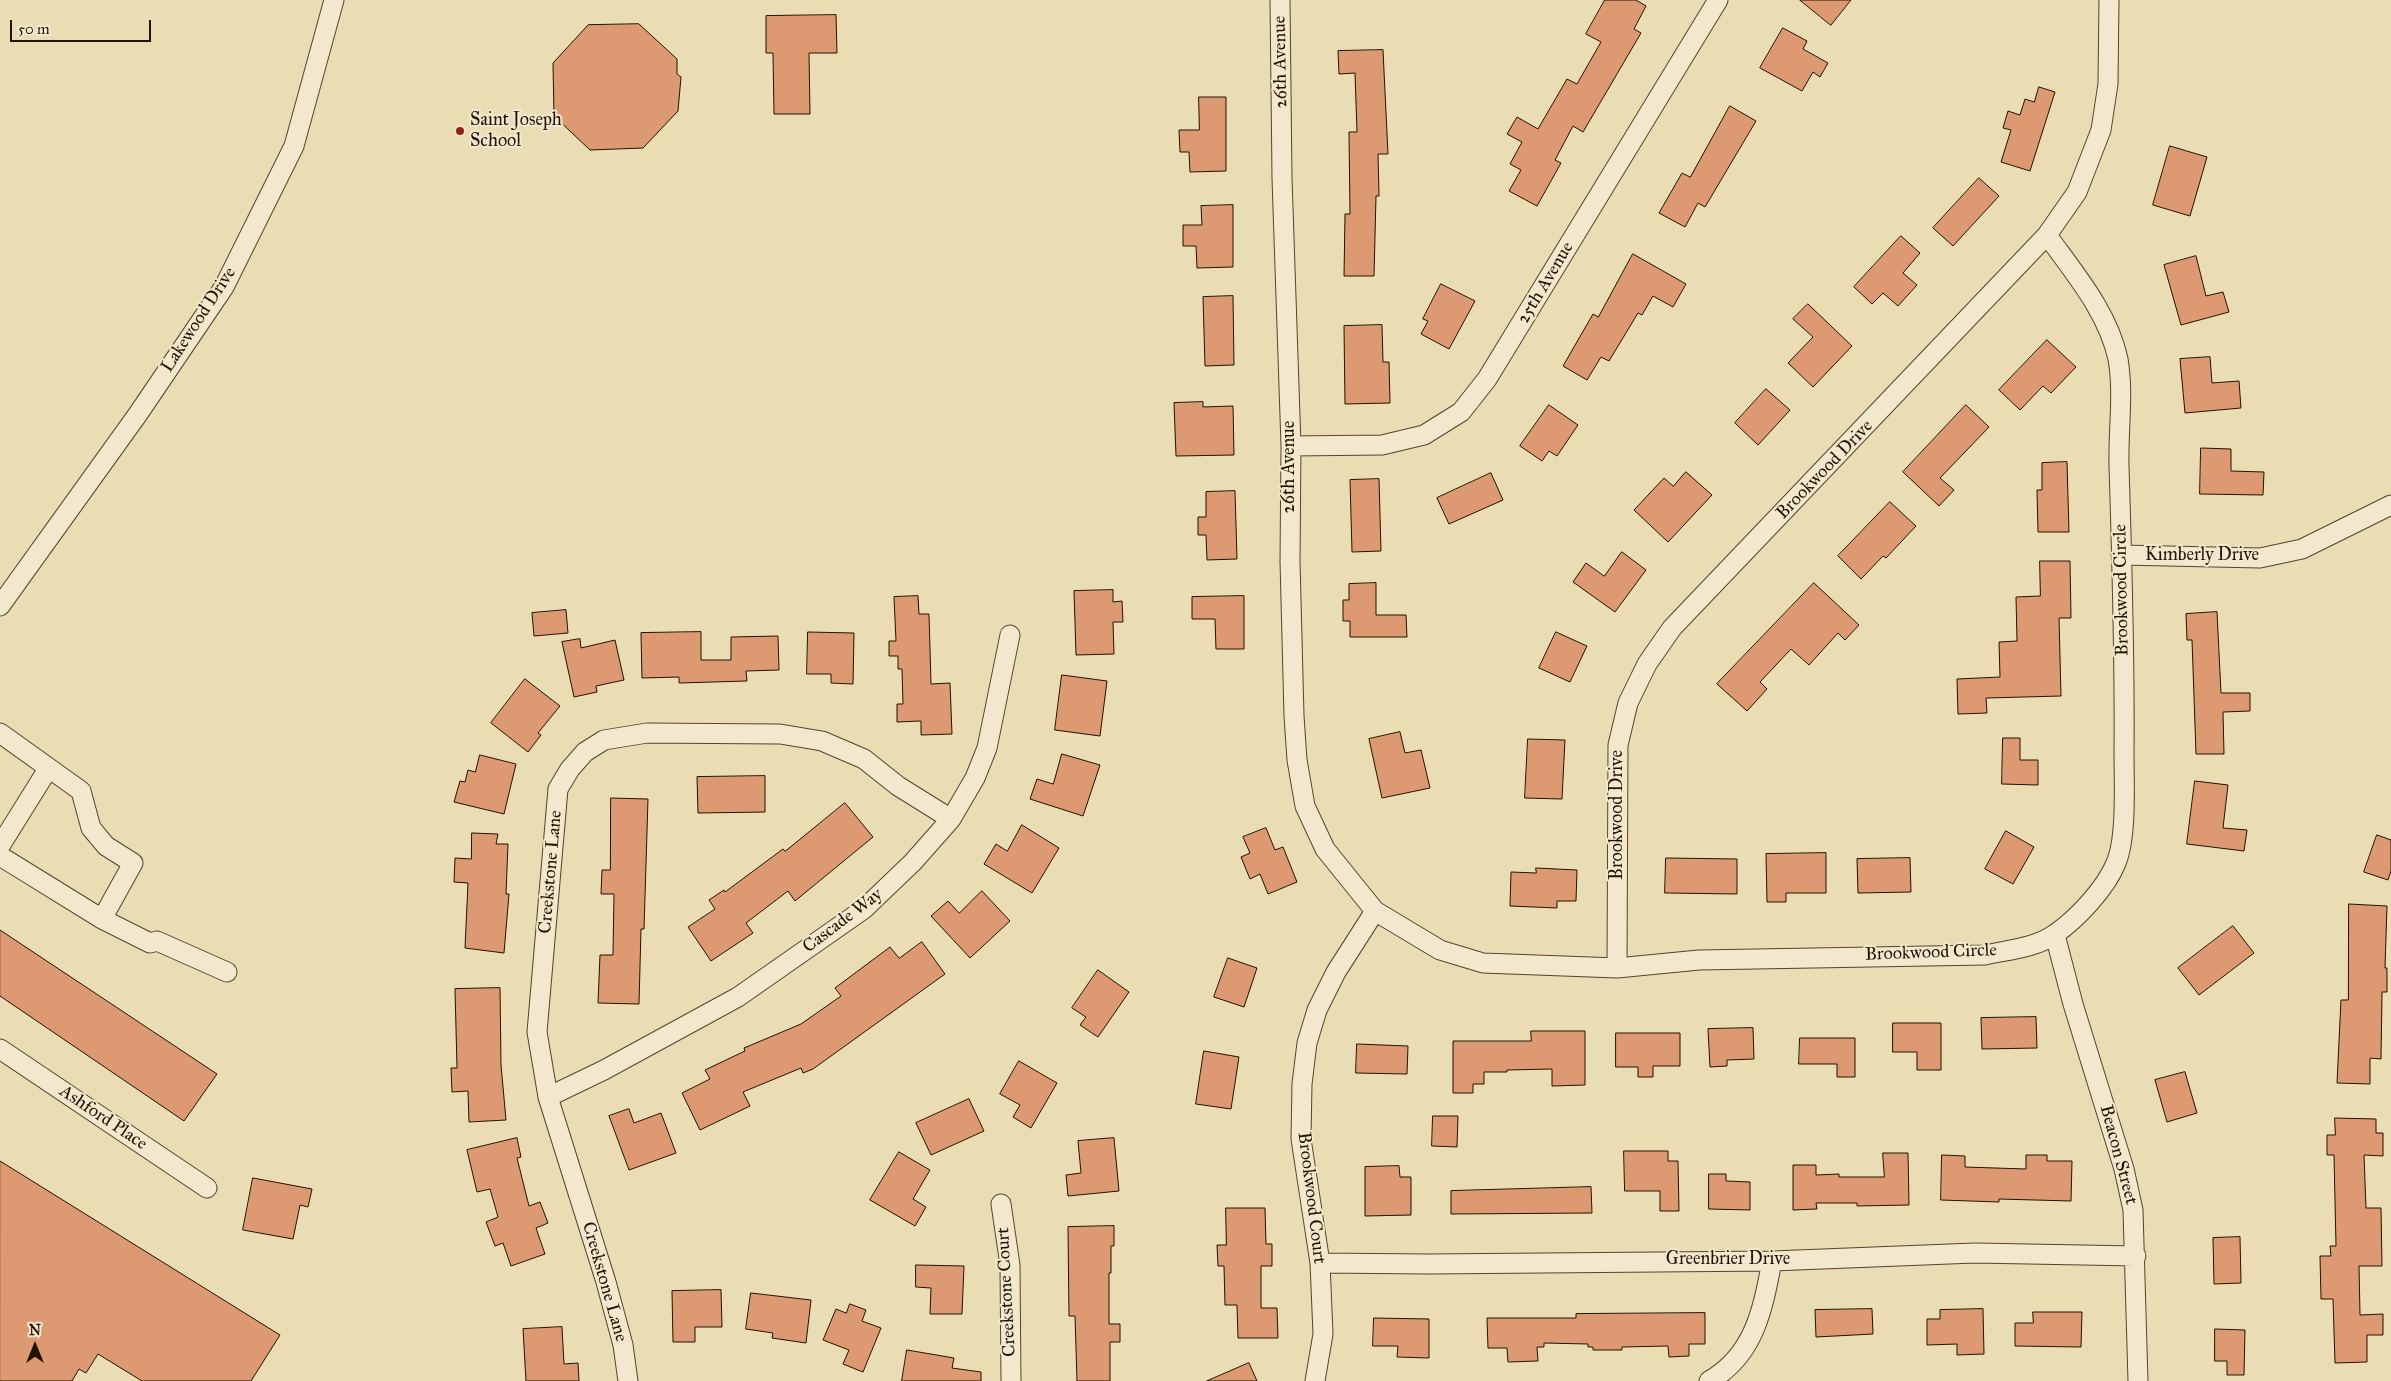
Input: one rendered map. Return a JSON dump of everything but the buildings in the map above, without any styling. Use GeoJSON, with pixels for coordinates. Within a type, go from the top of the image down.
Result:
{"type":"FeatureCollection","features":[{"type":"Feature","properties":{"kind":"street","name":"Lakewood Drive"},"geometry":{"type":"LineString","coordinates":[[0,606],[138,414],[224,287],[294,146],[334,0]]}},
{"type":"Feature","properties":{"kind":"street","name":"26th Avenue"},"geometry":{"type":"LineString","coordinates":[[1280,0],[1283,188],[1291,446],[1290,561],[1294,716],[1298,760],[1305,806],[1325,849],[1375,911]]}},
{"type":"Feature","properties":{"kind":"street","name":"25th Avenue"},"geometry":{"type":"LineString","coordinates":[[1291,446],[1382,445],[1424,435],[1461,412],[1487,379],[1718,0]]}},
{"type":"Feature","properties":{"kind":"street","name":"Brookwood Drive"},"geometry":{"type":"LineString","coordinates":[[1617,968],[1618,745],[1628,703],[1647,664],[1672,628],[1786,511],[2047,235],[2077,192],[2101,130],[2108,84],[2109,0]]}},
{"type":"Feature","properties":{"kind":"street","name":"Brookwood Circle"},"geometry":{"type":"LineString","coordinates":[[1375,911],[1440,950],[1483,963],[1617,968],[1699,960],[1985,955],[2028,946],[2055,935],[2093,899],[2117,863],[2124,821],[2122,556],[2118,448],[2121,402],[2118,359],[2103,317],[2047,235]]}},
{"type":"Feature","properties":{"kind":"street","name":"Kimberly Drive"},"geometry":{"type":"LineString","coordinates":[[2122,556],[2260,558],[2302,549],[2391,504]]}},
{"type":"Feature","properties":{"kind":"street","name":"Cascade Way"},"geometry":{"type":"LineString","coordinates":[[548,1097],[604,1070],[738,997],[864,909],[913,862],[951,819],[976,778],[987,748],[1010,635]]}},
{"type":"Feature","properties":{"kind":"street"},"geometry":{"type":"LineString","coordinates":[[0,733],[48,770],[81,791],[91,828],[106,846],[133,863],[102,919]]}},
{"type":"Feature","properties":{"kind":"street","name":"Creekstone Lane"},"geometry":{"type":"LineString","coordinates":[[628,1381],[623,1345],[606,1282],[548,1097],[538,1032],[558,789],[570,769],[585,752],[604,740],[647,733],[780,734],[822,741],[864,759],[898,786],[951,819]]}},
{"type":"Feature","properties":{"kind":"street"},"geometry":{"type":"LineString","coordinates":[[0,846],[48,770]]}},
{"type":"Feature","properties":{"kind":"street"},"geometry":{"type":"LineString","coordinates":[[0,856],[102,919],[150,943],[157,941],[227,972]]}},
{"type":"Feature","properties":{"kind":"street","name":"Brookwood Court"},"geometry":{"type":"LineString","coordinates":[[1315,1381],[1323,1334],[1320,1262],[1301,1139],[1302,1084],[1307,1044],[1317,1010],[1336,972],[1375,911]]}},
{"type":"Feature","properties":{"kind":"street","name":"Beacon Street"},"geometry":{"type":"LineString","coordinates":[[2055,935],[2073,1004],[2124,1169],[2133,1210],[2136,1256],[2138,1381]]}},
{"type":"Feature","properties":{"kind":"street","name":"Ashford Place"},"geometry":{"type":"LineString","coordinates":[[0,1049],[206,1188]]}},
{"type":"Feature","properties":{"kind":"street","name":"Creekstone Court"},"geometry":{"type":"LineString","coordinates":[[1001,1204],[1010,1265],[1011,1381]]}},
{"type":"Feature","properties":{"kind":"street","name":"Greenbrier Drive"},"geometry":{"type":"LineString","coordinates":[[1320,1262],[1428,1264],[1772,1261],[1975,1254],[2136,1256]]}},
{"type":"Feature","properties":{"kind":"street"},"geometry":{"type":"LineString","coordinates":[[1710,1381],[1746,1350],[1762,1309],[1772,1261]]}},
{"type":"Feature","properties":{"kind":"place","name":"Saint Joseph School"},"geometry":{"type":"Point","coordinates":[460,131]}}]}
